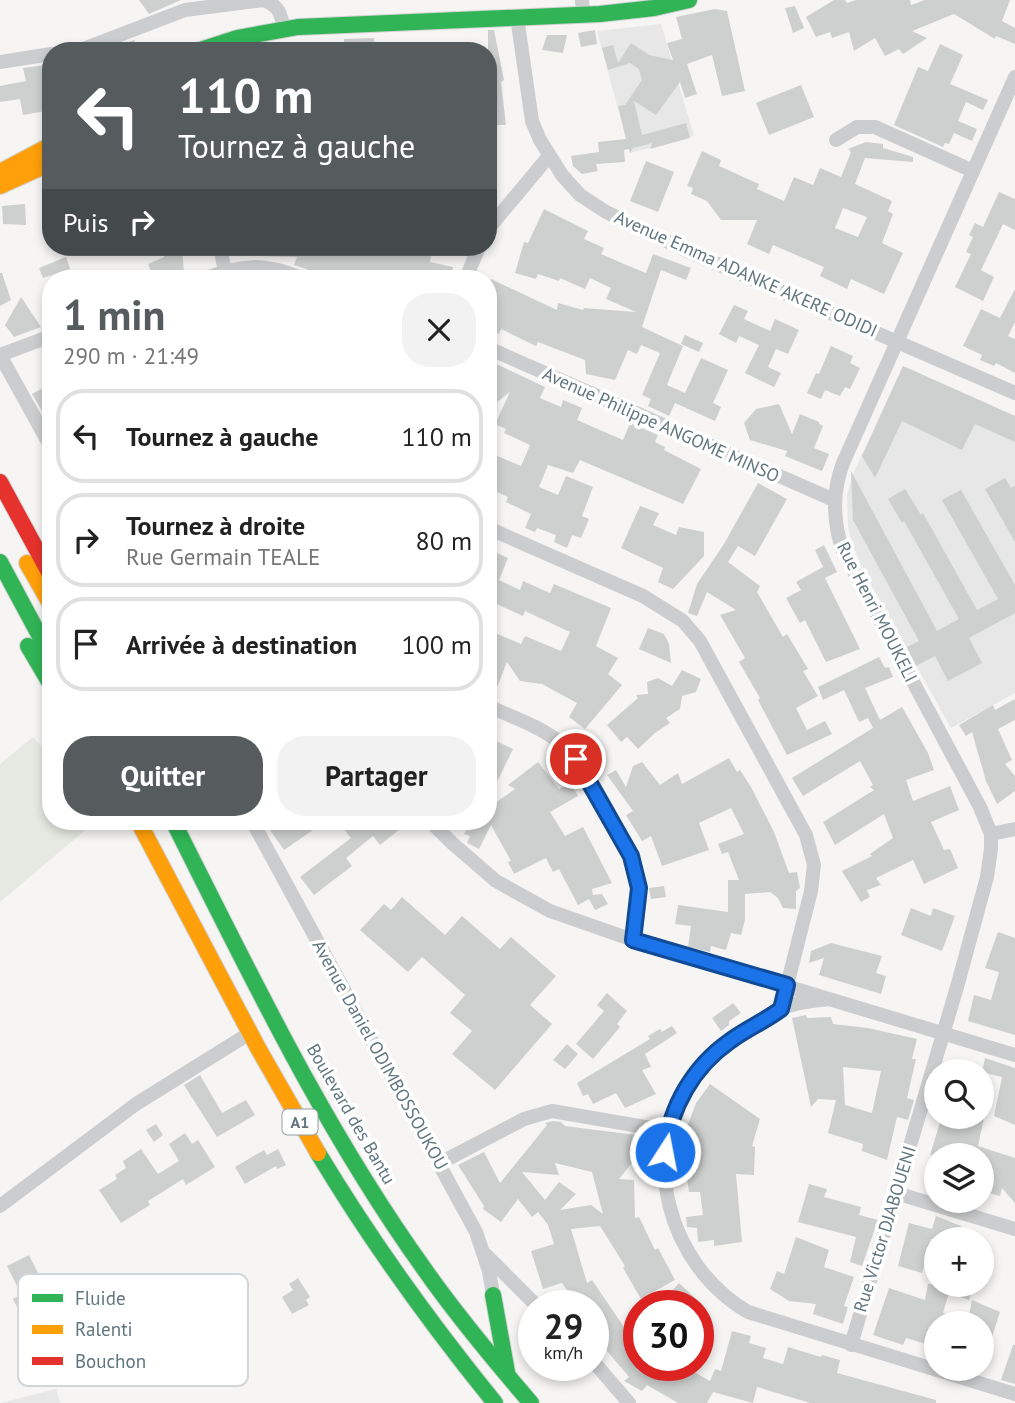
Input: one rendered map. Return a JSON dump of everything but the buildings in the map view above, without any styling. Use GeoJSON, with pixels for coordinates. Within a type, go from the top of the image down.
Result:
{"type":"FeatureCollection","features":[{"type":"Feature","properties":{"kind":"main road"},"geometry":{"type":"LineString","coordinates":[[222,42],[284,29],[326,24],[517,17],[583,8],[646,10],[689,0]]}},
{"type":"Feature","properties":{"kind":"main road"},"geometry":{"type":"LineString","coordinates":[[0,172],[42,150]]}},
{"type":"Feature","properties":{"kind":"main road"},"geometry":{"type":"LineString","coordinates":[[0,186],[42,167]]}},
{"type":"Feature","properties":{"kind":"main road"},"geometry":{"type":"LineString","coordinates":[[0,482],[42,559]]}},
{"type":"Feature","properties":{"kind":"main road"},"geometry":{"type":"LineString","coordinates":[[6,526],[42,589]]}},
{"type":"Feature","properties":{"kind":"main road"},"geometry":{"type":"LineString","coordinates":[[0,562],[42,640]]}},
{"type":"Feature","properties":{"kind":"main road"},"geometry":{"type":"LineString","coordinates":[[6,607],[42,669]]}},
{"type":"Feature","properties":{"kind":"main road","name":"A1"},"geometry":{"type":"LineString","coordinates":[[143,830],[301,1125],[377,1248],[439,1334],[495,1403]]}},
{"type":"Feature","properties":{"kind":"main road","name":"Boulevard des Bantu"},"geometry":{"type":"LineString","coordinates":[[178,830],[337,1131],[381,1203],[455,1309],[531,1403]]}},
{"type":"Feature","properties":{"kind":"main road"},"geometry":{"type":"LineString","coordinates":[[455,1309],[479,1315],[490,1306],[493,1295]]}},
{"type":"Feature","properties":{"kind":"main road"},"geometry":{"type":"LineString","coordinates":[[493,1295],[508,1376]]}},
{"type":"Feature","properties":{"kind":"street"},"geometry":{"type":"LineString","coordinates":[[98,42],[180,5],[263,1],[278,8],[284,29]]}},
{"type":"Feature","properties":{"kind":"street","name":"Avenue Emma ADANKE AKERE ODIDI"},"geometry":{"type":"LineString","coordinates":[[517,17],[532,121],[549,156],[580,195],[606,212],[685,250],[1015,393]]}},
{"type":"Feature","properties":{"kind":"street"},"geometry":{"type":"LineString","coordinates":[[0,62],[42,55]]}},
{"type":"Feature","properties":{"kind":"street","name":"Rue Henri MOUKELI"},"geometry":{"type":"LineString","coordinates":[[943,1034],[987,877],[991,834],[974,795],[849,565],[836,532],[834,500],[843,463],[1015,77]]}},
{"type":"Feature","properties":{"kind":"street"},"geometry":{"type":"LineString","coordinates":[[836,140],[857,127],[875,127],[973,171]]}},
{"type":"Feature","properties":{"kind":"street"},"geometry":{"type":"LineString","coordinates":[[497,218],[549,156]]}},
{"type":"Feature","properties":{"kind":"street"},"geometry":{"type":"LineString","coordinates":[[229,270],[266,267],[276,270]]}},
{"type":"Feature","properties":{"kind":"street"},"geometry":{"type":"LineString","coordinates":[[42,340],[0,355],[42,431]]}},
{"type":"Feature","properties":{"kind":"street","name":"Avenue Philippe ANGOME MINSO"},"geometry":{"type":"LineString","coordinates":[[497,352],[834,500]]}},
{"type":"Feature","properties":{"kind":"street"},"geometry":{"type":"LineString","coordinates":[[497,531],[651,600],[683,621],[699,641],[799,820],[813,855],[811,891],[781,1009]]}},
{"type":"Feature","properties":{"kind":"street"},"geometry":{"type":"LineString","coordinates":[[497,710],[554,738],[576,759],[586,774],[631,856],[637,875],[639,902],[633,940]]}},
{"type":"Feature","properties":{"kind":"street"},"geometry":{"type":"LineString","coordinates":[[991,834],[1015,829]]}},
{"type":"Feature","properties":{"kind":"street","name":"Avenue Daniel ODIMBOSSOUKOU"},"geometry":{"type":"LineString","coordinates":[[257,830],[476,1232],[484,1253],[493,1295]]}},
{"type":"Feature","properties":{"kind":"street"},"geometry":{"type":"LineString","coordinates":[[439,830],[479,869],[516,894],[550,911],[633,940],[1015,1055]]}},
{"type":"Feature","properties":{"kind":"street"},"geometry":{"type":"LineString","coordinates":[[828,999],[781,1009],[731,1040],[711,1056],[685,1090],[668,1131],[664,1171],[667,1202],[683,1243],[708,1279],[729,1300],[748,1312],[1015,1394]]}},
{"type":"Feature","properties":{"kind":"street"},"geometry":{"type":"LineString","coordinates":[[0,1206],[136,1104],[250,1032]]}},
{"type":"Feature","properties":{"kind":"street","name":"Rue Victor DJABOUENI"},"geometry":{"type":"LineString","coordinates":[[851,1345],[943,1034]]}},
{"type":"Feature","properties":{"kind":"street"},"geometry":{"type":"LineString","coordinates":[[440,1163],[524,1119],[552,1111],[668,1131]]}},
{"type":"Feature","properties":{"kind":"street"},"geometry":{"type":"LineString","coordinates":[[896,1193],[1015,1228]]}},
{"type":"Feature","properties":{"kind":"street"},"geometry":{"type":"LineString","coordinates":[[484,1253],[521,1290]]}},
{"type":"Feature","properties":{"kind":"street"},"geometry":{"type":"LineString","coordinates":[[609,1380],[629,1403]]}},
{"type":"Feature","properties":{"kind":"shaded area"},"geometry":{"type":"Polygon","coordinates":[[[661,24],[694,136],[630,153],[597,31],[661,24]]]}},
{"type":"Feature","properties":{"kind":"shaded area"},"geometry":{"type":"Polygon","coordinates":[[[903,366],[1015,416],[1015,693],[951,728],[863,570],[848,526],[847,495],[853,474],[903,366]]]}},
{"type":"Feature","properties":{"kind":"shaded area"},"geometry":{"type":"Polygon","coordinates":[[[33,737],[42,748],[42,830],[85,830],[0,902],[0,764],[33,737]]]}},
{"type":"Feature","properties":{"kind":"shaded area"},"geometry":{"type":"Polygon","coordinates":[[[56,1389],[60,1403],[1,1403],[56,1389]]]}},
{"type":"Feature","properties":{"kind":"traffic: fast"},"geometry":{"type":"LineString","coordinates":[[225,42],[298,27],[600,14],[654,8],[689,0]]}},
{"type":"Feature","properties":{"kind":"traffic: fast"},"geometry":{"type":"LineString","coordinates":[[0,562],[42,640]]}},
{"type":"Feature","properties":{"kind":"traffic: fast"},"geometry":{"type":"LineString","coordinates":[[28,646],[42,670]]}},
{"type":"Feature","properties":{"kind":"traffic: fast"},"geometry":{"type":"LineString","coordinates":[[178,830],[290,1051],[354,1163],[438,1287],[476,1338],[531,1403]]}},
{"type":"Feature","properties":{"kind":"traffic: fast"},"geometry":{"type":"LineString","coordinates":[[318,1153],[402,1281],[495,1403]]}},
{"type":"Feature","properties":{"kind":"traffic: fast"},"geometry":{"type":"LineString","coordinates":[[493,1295],[507,1372]]}},
{"type":"Feature","properties":{"kind":"traffic: slow"},"geometry":{"type":"LineString","coordinates":[[0,172],[42,150]]}},
{"type":"Feature","properties":{"kind":"traffic: slow"},"geometry":{"type":"LineString","coordinates":[[0,186],[42,167]]}},
{"type":"Feature","properties":{"kind":"traffic: slow"},"geometry":{"type":"LineString","coordinates":[[27,563],[42,589]]}},
{"type":"Feature","properties":{"kind":"traffic: slow"},"geometry":{"type":"LineString","coordinates":[[143,830],[258,1048],[318,1153]]}},
{"type":"Feature","properties":{"kind":"traffic: jam"},"geometry":{"type":"LineString","coordinates":[[0,482],[42,559]]}},
{"type":"Feature","properties":{"kind":"route"},"geometry":{"type":"LineString","coordinates":[[576,759],[631,856],[637,875],[639,902],[633,940],[787,985],[781,1009],[731,1040],[711,1056],[692,1078],[672,1116],[665,1152]]}}]}
